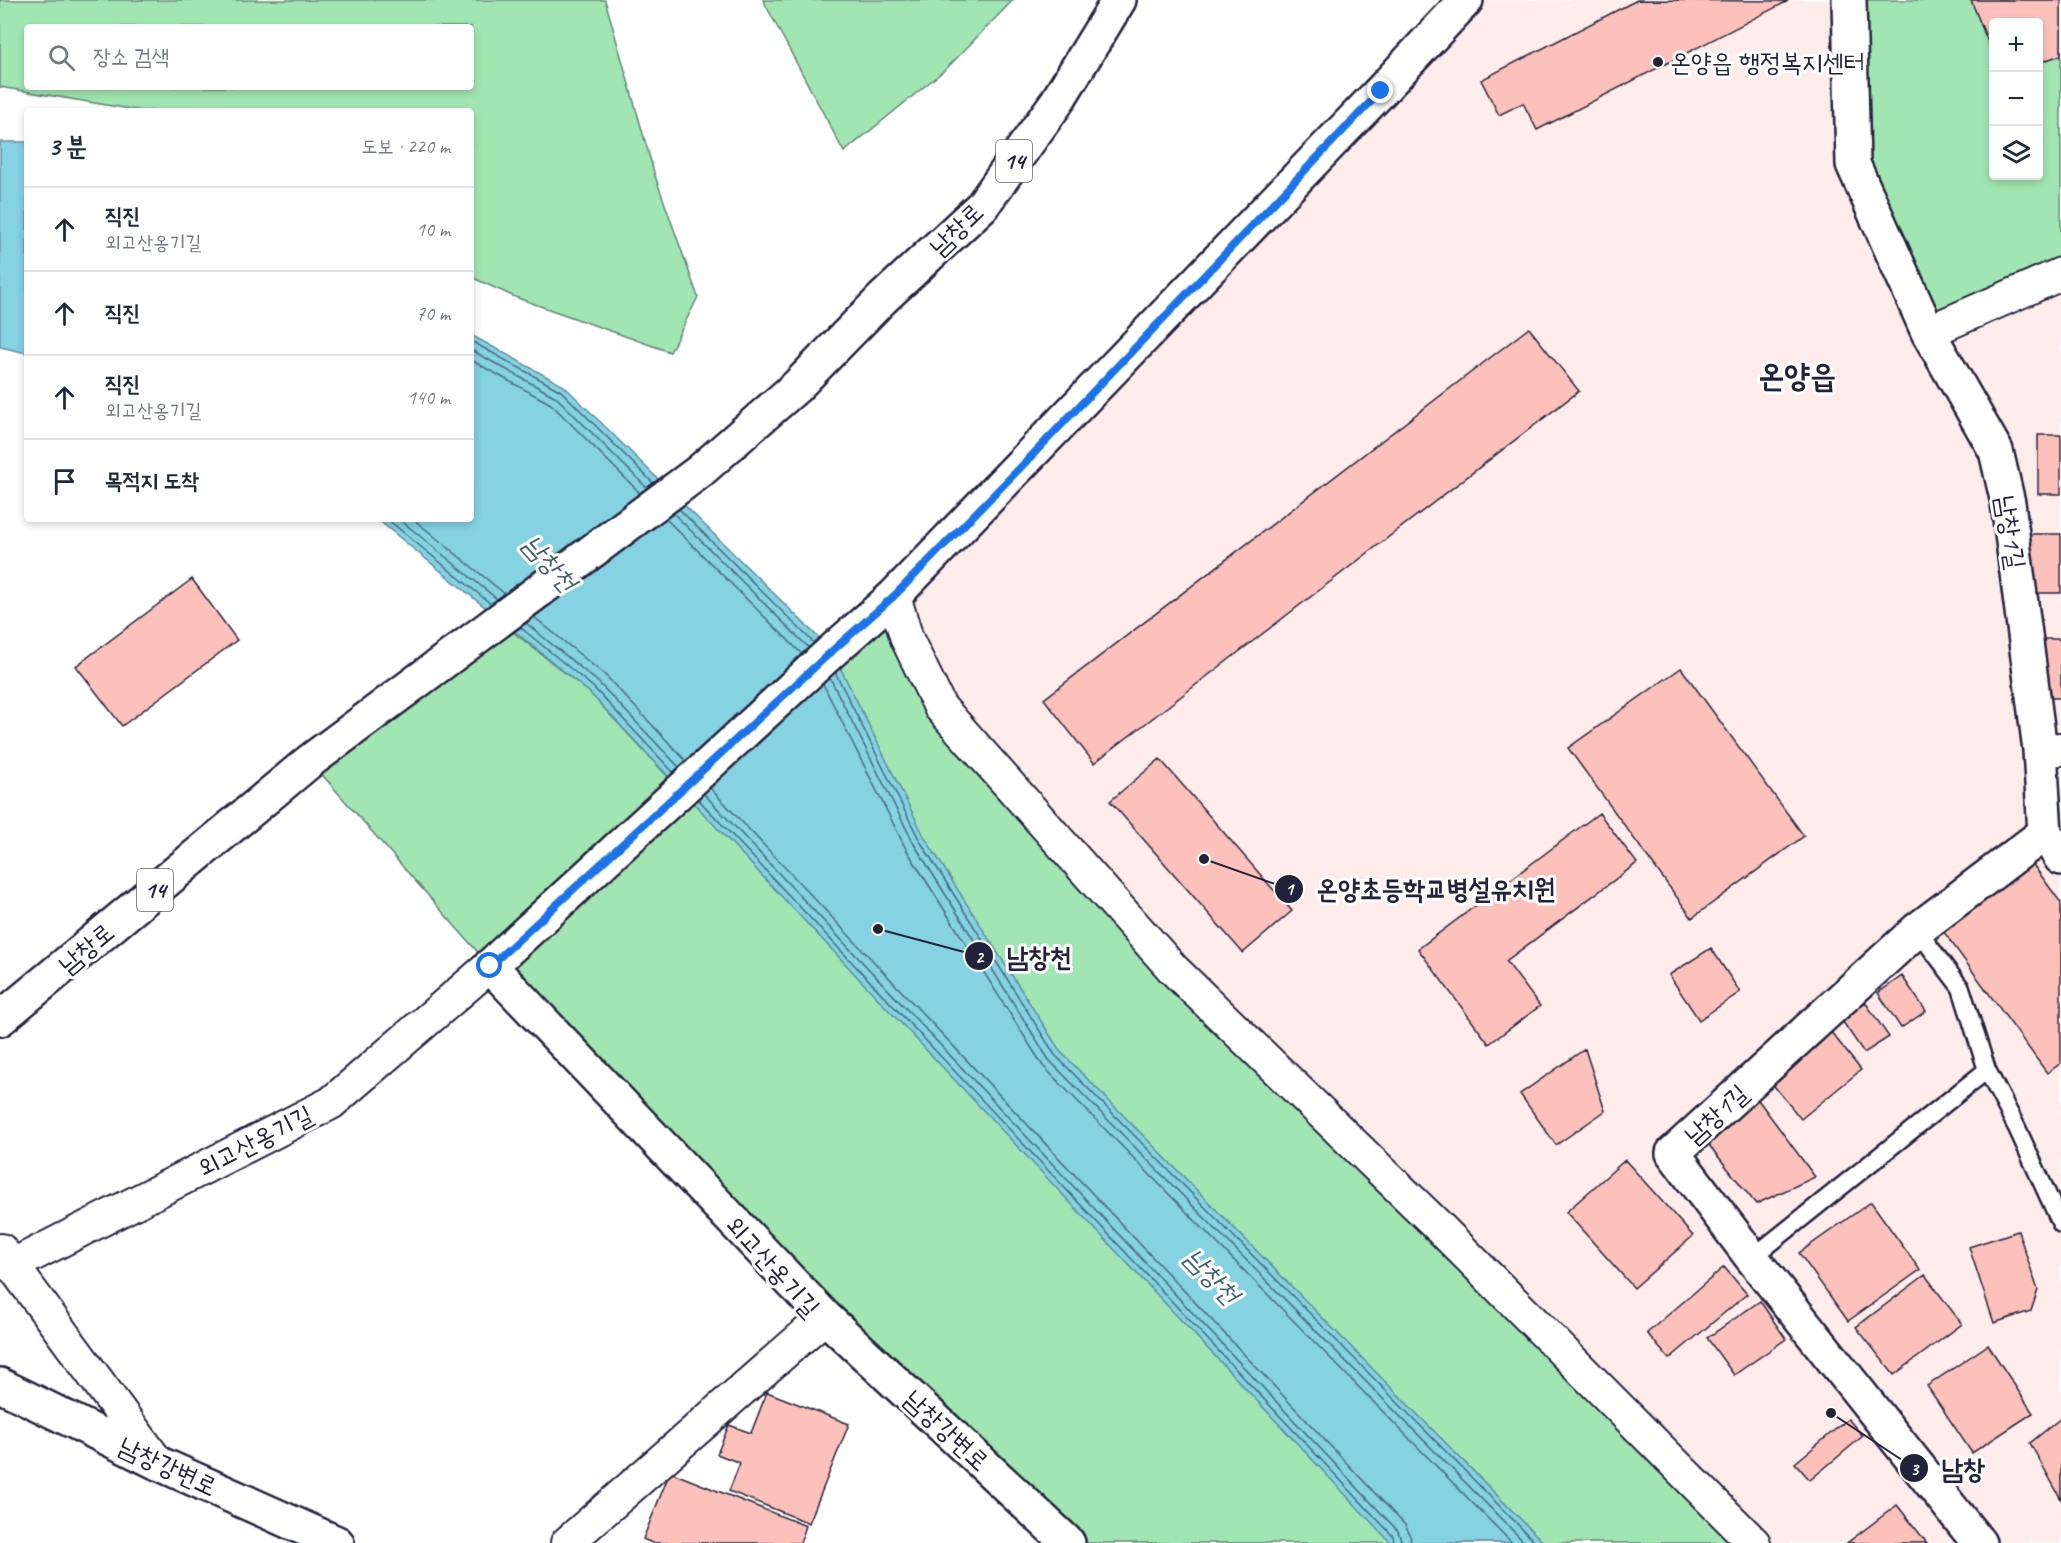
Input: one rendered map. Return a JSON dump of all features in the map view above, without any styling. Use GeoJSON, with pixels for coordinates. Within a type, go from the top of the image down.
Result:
{"type":"FeatureCollection","features":[{"type":"Feature","properties":{"kind":"street","name":"남창로"},"geometry":{"type":"LineString","coordinates":[[4,1008],[310,761],[700,471],[795,387],[882,299],[982,206],[1056,103],[1119,0]]}},
{"type":"Feature","properties":{"kind":"street"},"geometry":{"type":"LineString","coordinates":[[1466,0],[894,596],[907,639],[940,707],[1173,969],[1434,1222],[1754,1543]]}},
{"type":"Feature","properties":{"kind":"street","name":"남창1길"},"geometry":{"type":"LineString","coordinates":[[1849,0],[1853,164],[1928,332],[1996,451],[2008,503],[2050,749],[2053,845],[1917,930],[1673,1153],[1752,1258],[1979,1543]]}},
{"type":"Feature","properties":{"kind":"street"},"geometry":{"type":"LineString","coordinates":[[1928,332],[2061,274]]}},
{"type":"Feature","properties":{"kind":"street","name":"외고산옹기길"},"geometry":{"type":"LineString","coordinates":[[6,1258],[331,1103],[490,966],[894,596]]}},
{"type":"Feature","properties":{"kind":"street","name":"외고산옹기길"},"geometry":{"type":"LineString","coordinates":[[490,966],[825,1317],[567,1543]]}},
{"type":"Feature","properties":{"kind":"street"},"geometry":{"type":"LineString","coordinates":[[6,1258],[158,1463]]}},
{"type":"Feature","properties":{"kind":"street","name":"남창강변로"},"geometry":{"type":"LineString","coordinates":[[825,1317],[1068,1543]]}},
{"type":"Feature","properties":{"kind":"street","name":"남창강변로"},"geometry":{"type":"LineString","coordinates":[[0,1385],[158,1463],[337,1543]]}},
{"type":"Feature","properties":{"kind":"lane"},"geometry":{"type":"LineString","coordinates":[[1917,930],[1961,988],[1987,1070],[2017,1128],[2061,1224]]}},
{"type":"Feature","properties":{"kind":"lane"},"geometry":{"type":"LineString","coordinates":[[1752,1258],[1987,1070]]}},
{"type":"Feature","properties":{"kind":"shaded area"},"geometry":{"type":"Polygon","coordinates":[[[1461,0],[2061,0],[2061,1543],[1752,1543],[940,707],[894,596],[1461,0]]]}},
{"type":"Feature","properties":{"kind":"green space"},"geometry":{"type":"Polygon","coordinates":[[[0,0],[605,0],[655,176],[698,297],[670,352],[515,297],[474,278],[474,108],[124,108],[0,87],[0,0]]]}},
{"type":"Feature","properties":{"kind":"green space"},"geometry":{"type":"Polygon","coordinates":[[[763,0],[1013,0],[947,68],[844,152],[763,0]]]}},
{"type":"Feature","properties":{"kind":"green space"},"geometry":{"type":"Polygon","coordinates":[[[1849,0],[2061,0],[2061,274],[1928,332],[1871,202],[1849,0]]]}},
{"type":"Feature","properties":{"kind":"green space"},"geometry":{"type":"Polygon","coordinates":[[[894,596],[940,707],[1752,1543],[1068,1543],[490,966],[310,761],[499,621],[589,692],[681,791],[894,596]]]}},
{"type":"Feature","properties":{"kind":"water"},"geometry":{"type":"Polygon","coordinates":[[[0,142],[24,142],[24,352],[0,347],[0,142]]]}},
{"type":"Feature","properties":{"kind":"water"},"geometry":{"type":"Polygon","coordinates":[[[474,337],[564,386],[832,651],[925,838],[1060,1051],[1544,1543],[1391,1543],[589,692],[381,522],[474,522],[474,337]]]}},
{"type":"Feature","properties":{"kind":"building"},"geometry":{"type":"Polygon","coordinates":[[[1637,0],[1788,1],[1537,130],[1523,103],[1499,115],[1481,80],[1637,0]]]}},
{"type":"Feature","properties":{"kind":"building"},"geometry":{"type":"Polygon","coordinates":[[[1971,0],[2061,0],[2061,55],[2043,61],[2043,18],[1989,18],[1989,45],[1971,0]]]}},
{"type":"Feature","properties":{"kind":"building"},"geometry":{"type":"Polygon","coordinates":[[[1529,328],[1579,391],[1094,763],[1044,699],[1529,328]]]}},
{"type":"Feature","properties":{"kind":"building"},"geometry":{"type":"Polygon","coordinates":[[[2038,435],[2061,435],[2061,494],[2038,494],[2038,435]]]}},
{"type":"Feature","properties":{"kind":"building"},"geometry":{"type":"Polygon","coordinates":[[[2030,534],[2061,534],[2061,593],[2030,593],[2030,534]]]}},
{"type":"Feature","properties":{"kind":"building"},"geometry":{"type":"Polygon","coordinates":[[[192,579],[237,640],[122,726],[76,666],[192,579]]]}},
{"type":"Feature","properties":{"kind":"building"},"geometry":{"type":"Polygon","coordinates":[[[2038,639],[2061,639],[2061,698],[2038,698],[2038,639]]]}},
{"type":"Feature","properties":{"kind":"building"},"geometry":{"type":"Polygon","coordinates":[[[1681,668],[1804,836],[1692,918],[1568,748],[1681,668]]]}},
{"type":"Feature","properties":{"kind":"building"},"geometry":{"type":"Polygon","coordinates":[[[1160,759],[1292,911],[1243,953],[1110,801],[1160,759]]]}},
{"type":"Feature","properties":{"kind":"building"},"geometry":{"type":"Polygon","coordinates":[[[1599,813],[1637,863],[1506,961],[1540,1006],[1489,1044],[1418,949],[1599,813]]]}},
{"type":"Feature","properties":{"kind":"building"},"geometry":{"type":"Polygon","coordinates":[[[2029,859],[2061,903],[2061,1063],[2047,1073],[1938,924],[2029,859]]]}},
{"type":"Feature","properties":{"kind":"building"},"geometry":{"type":"Polygon","coordinates":[[[1711,948],[1740,992],[1699,1020],[1669,975],[1711,948]]]}},
{"type":"Feature","properties":{"kind":"building"},"geometry":{"type":"Polygon","coordinates":[[[1902,976],[1926,1011],[1901,1028],[1878,993],[1902,976]]]}},
{"type":"Feature","properties":{"kind":"building"},"geometry":{"type":"Polygon","coordinates":[[[1865,1002],[1889,1037],[1864,1053],[1841,1019],[1865,1002]]]}},
{"type":"Feature","properties":{"kind":"building"},"geometry":{"type":"Polygon","coordinates":[[[1831,1032],[1861,1070],[1801,1119],[1770,1081],[1831,1032]]]}},
{"type":"Feature","properties":{"kind":"building"},"geometry":{"type":"Polygon","coordinates":[[[1585,1049],[1605,1111],[1556,1145],[1520,1094],[1585,1049]]]}},
{"type":"Feature","properties":{"kind":"building"},"geometry":{"type":"Polygon","coordinates":[[[1756,1097],[1815,1177],[1756,1204],[1705,1140],[1756,1097]]]}},
{"type":"Feature","properties":{"kind":"building"},"geometry":{"type":"Polygon","coordinates":[[[1625,1160],[1693,1236],[1634,1288],[1566,1212],[1625,1160]]]}},
{"type":"Feature","properties":{"kind":"building"},"geometry":{"type":"Polygon","coordinates":[[[1871,1202],[1920,1270],[1848,1321],[1799,1253],[1871,1202]]]}},
{"type":"Feature","properties":{"kind":"building"},"geometry":{"type":"Polygon","coordinates":[[[2018,1231],[2038,1290],[2031,1311],[1994,1323],[1969,1247],[2018,1231]]]}},
{"type":"Feature","properties":{"kind":"building"},"geometry":{"type":"Polygon","coordinates":[[[1724,1267],[1747,1294],[1669,1359],[1647,1333],[1724,1267]]]}},
{"type":"Feature","properties":{"kind":"building"},"geometry":{"type":"Polygon","coordinates":[[[1925,1275],[1962,1324],[1894,1375],[1856,1327],[1925,1275]]]}},
{"type":"Feature","properties":{"kind":"building"},"geometry":{"type":"Polygon","coordinates":[[[1760,1301],[1786,1339],[1734,1375],[1707,1338],[1760,1301]]]}},
{"type":"Feature","properties":{"kind":"building"},"geometry":{"type":"Polygon","coordinates":[[[1988,1345],[2033,1413],[1972,1453],[1927,1386],[1988,1345]]]}},
{"type":"Feature","properties":{"kind":"building"},"geometry":{"type":"Polygon","coordinates":[[[767,1392],[849,1424],[809,1523],[729,1491],[740,1463],[717,1454],[729,1425],[751,1433],[767,1392]]]}},
{"type":"Feature","properties":{"kind":"building"},"geometry":{"type":"Polygon","coordinates":[[[2061,1418],[2061,1499],[2030,1443],[2061,1418]]]}},
{"type":"Feature","properties":{"kind":"building"},"geometry":{"type":"Polygon","coordinates":[[[1848,1419],[1863,1436],[1810,1480],[1795,1463],[1848,1419]]]}},
{"type":"Feature","properties":{"kind":"building"},"geometry":{"type":"Polygon","coordinates":[[[670,1472],[806,1526],[800,1543],[652,1543],[643,1539],[670,1472]]]}},
{"type":"Feature","properties":{"kind":"building"},"geometry":{"type":"Polygon","coordinates":[[[1897,1505],[1927,1543],[1847,1543],[1897,1505]]]}},
{"type":"Feature","properties":{"kind":"place","name":"온양읍 행정복지센터"},"geometry":{"type":"Point","coordinates":[1658,62]}},
{"type":"Feature","properties":{"kind":"place","name":"온양초등학교병설유치원"},"geometry":{"type":"Point","coordinates":[1204,859]}},
{"type":"Feature","properties":{"kind":"place","name":"남창천"},"geometry":{"type":"Point","coordinates":[878,929]}},
{"type":"Feature","properties":{"kind":"place","name":"남창"},"geometry":{"type":"Point","coordinates":[1831,1413]}},
{"type":"Feature","properties":{"kind":"district","name":"온양읍"},"geometry":{"type":"Point","coordinates":[1797,375]}},
{"type":"Feature","properties":{"kind":"route"},"geometry":{"type":"LineString","coordinates":[[490,966],[894,596],[1019,469],[1381,91]]}}]}
